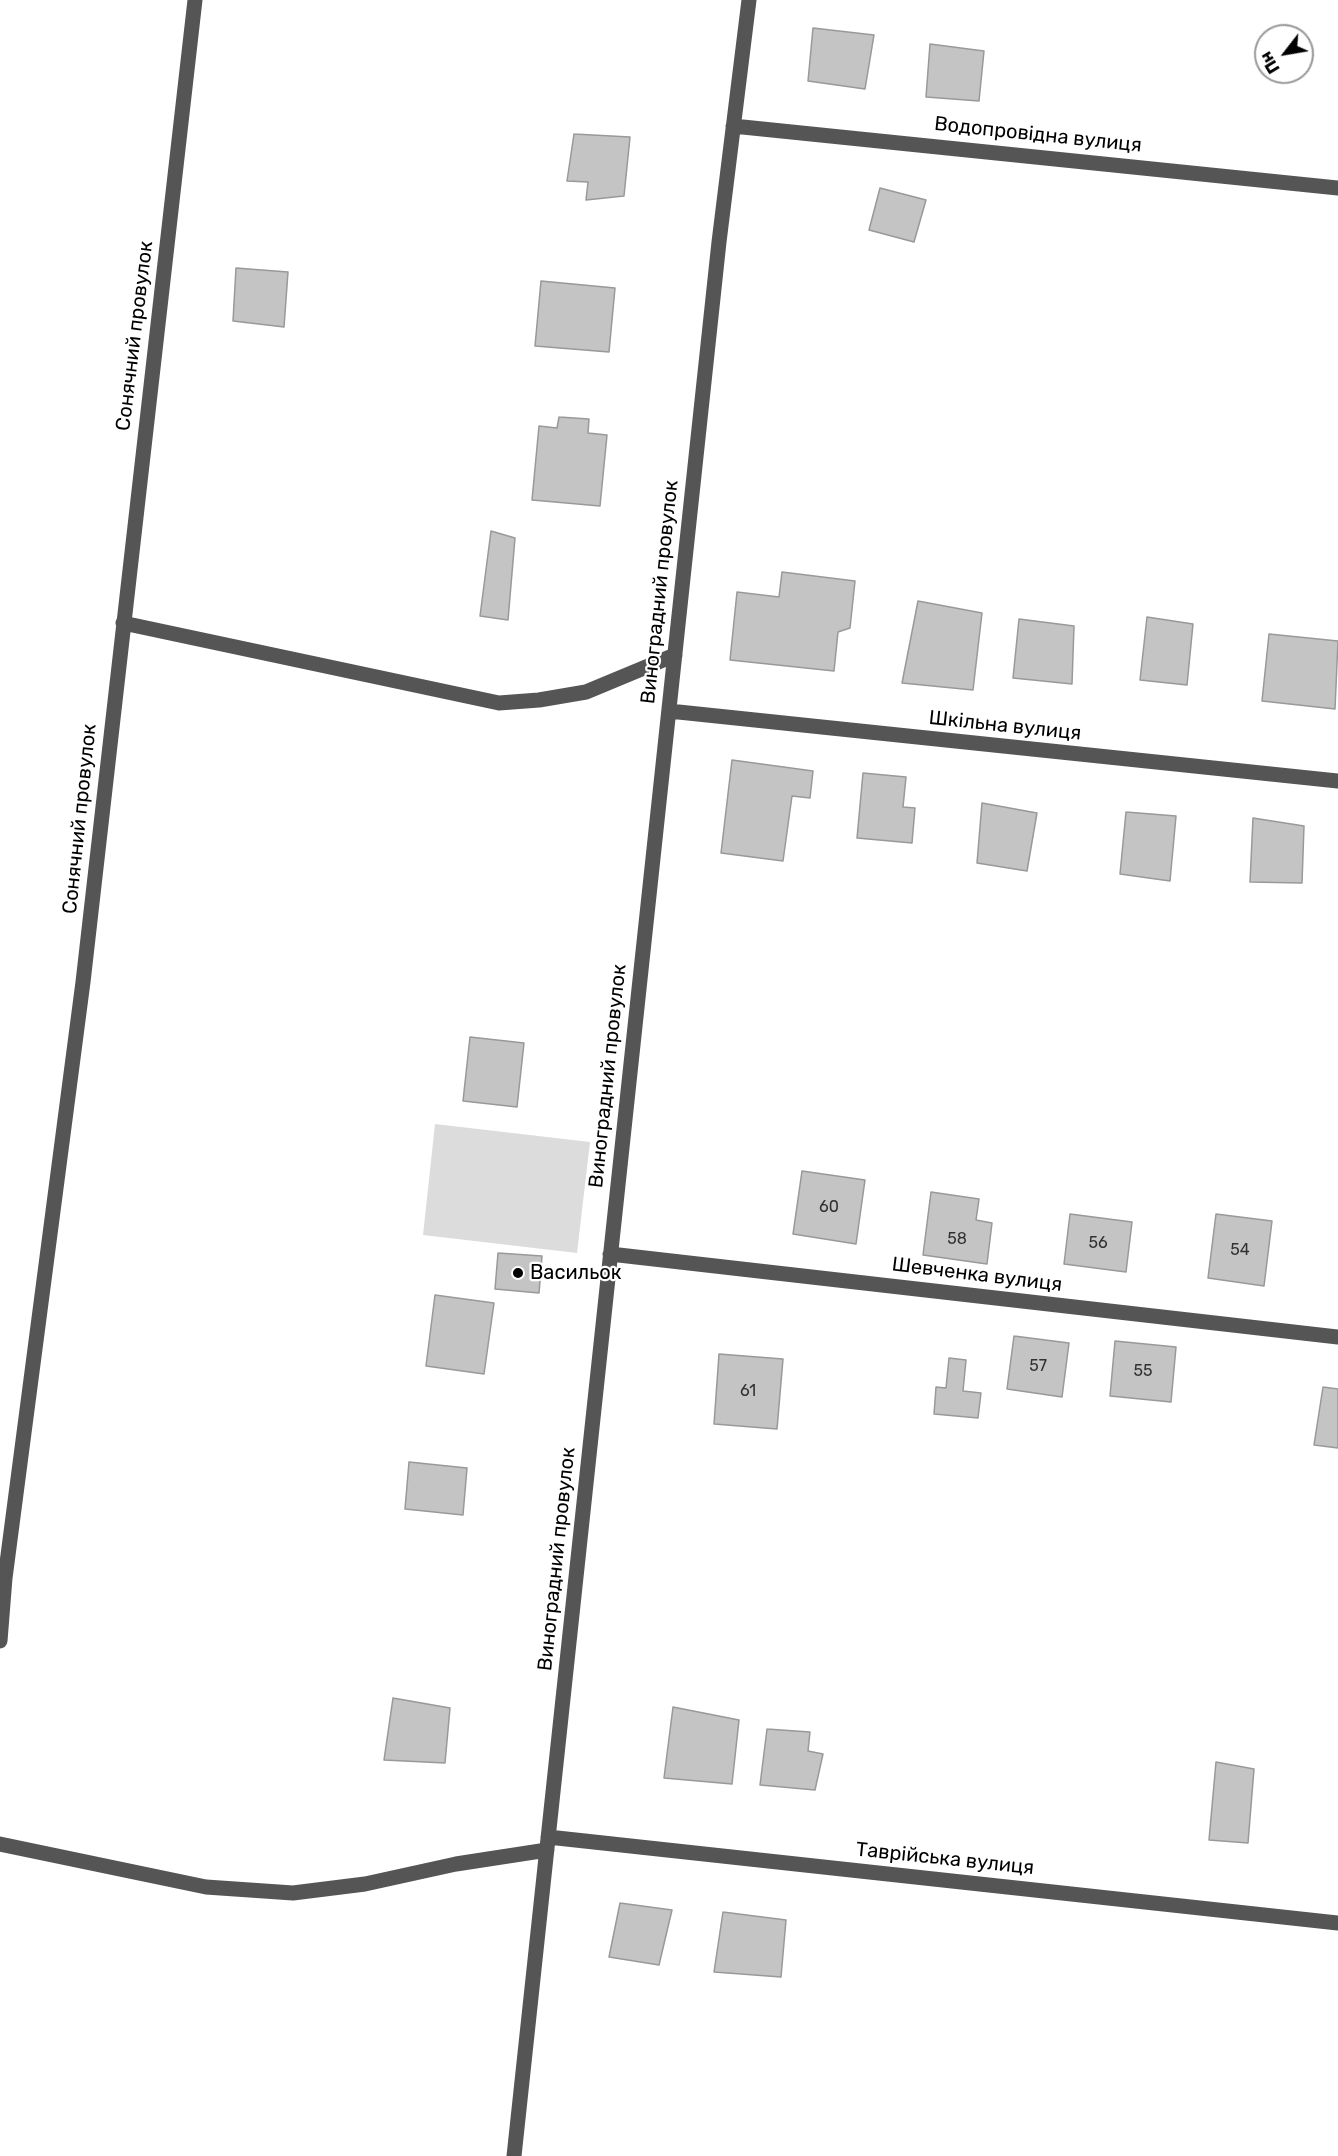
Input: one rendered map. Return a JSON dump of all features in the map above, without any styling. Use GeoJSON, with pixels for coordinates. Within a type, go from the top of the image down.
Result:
{"type":"FeatureCollection","features":[{"type":"Feature","properties":{"kind":"street","name":"Сонячний провулок"},"geometry":{"type":"LineString","coordinates":[[0,1641],[5,1578],[83,982],[195,0]]}},
{"type":"Feature","properties":{"kind":"street","name":"Виноградний провулок"},"geometry":{"type":"LineString","coordinates":[[514,2156],[675,655],[749,0]]}},
{"type":"Feature","properties":{"kind":"street","name":"Водопровідна вулиця"},"geometry":{"type":"LineString","coordinates":[[733,126],[1338,188]]}},
{"type":"Feature","properties":{"kind":"street"},"geometry":{"type":"LineString","coordinates":[[123,624],[499,703],[539,700],[586,692],[675,655]]}},
{"type":"Feature","properties":{"kind":"street","name":"Шкільна вулиця"},"geometry":{"type":"LineString","coordinates":[[669,711],[1338,782]]}},
{"type":"Feature","properties":{"kind":"street","name":"Шевченка вулиця"},"geometry":{"type":"LineString","coordinates":[[610,1254],[1338,1337]]}},
{"type":"Feature","properties":{"kind":"street","name":"Таврійська вулиця"},"geometry":{"type":"LineString","coordinates":[[0,1844],[206,1887],[293,1893],[365,1884],[547,1843],[1338,1923]]}},
{"type":"Feature","properties":{"kind":"shaded area"},"geometry":{"type":"Polygon","coordinates":[[[435,1124],[590,1142],[577,1253],[423,1235],[435,1124]]]}},
{"type":"Feature","properties":{"kind":"building"},"geometry":{"type":"Polygon","coordinates":[[[813,28],[874,35],[865,89],[808,81],[813,28]]]}},
{"type":"Feature","properties":{"kind":"building"},"geometry":{"type":"Polygon","coordinates":[[[930,44],[984,51],[979,101],[926,97],[930,44]]]}},
{"type":"Feature","properties":{"kind":"building"},"geometry":{"type":"Polygon","coordinates":[[[574,134],[630,137],[624,196],[586,200],[588,182],[567,181],[574,134]]]}},
{"type":"Feature","properties":{"kind":"building"},"geometry":{"type":"Polygon","coordinates":[[[880,188],[926,200],[914,242],[869,230],[880,188]]]}},
{"type":"Feature","properties":{"kind":"building"},"geometry":{"type":"Polygon","coordinates":[[[236,268],[288,272],[284,327],[233,321],[236,268]]]}},
{"type":"Feature","properties":{"kind":"building"},"geometry":{"type":"Polygon","coordinates":[[[541,281],[615,288],[609,352],[535,346],[541,281]]]}},
{"type":"Feature","properties":{"kind":"building"},"geometry":{"type":"Polygon","coordinates":[[[559,417],[589,419],[588,433],[607,435],[600,506],[532,500],[539,426],[557,428],[559,417]]]}},
{"type":"Feature","properties":{"kind":"building"},"geometry":{"type":"Polygon","coordinates":[[[491,531],[515,538],[508,620],[480,616],[491,531]]]}},
{"type":"Feature","properties":{"kind":"building"},"geometry":{"type":"Polygon","coordinates":[[[782,572],[855,581],[850,628],[838,632],[834,671],[730,660],[737,592],[779,597],[782,572]]]}},
{"type":"Feature","properties":{"kind":"building"},"geometry":{"type":"Polygon","coordinates":[[[918,601],[982,613],[973,690],[902,683],[918,601]]]}},
{"type":"Feature","properties":{"kind":"building"},"geometry":{"type":"Polygon","coordinates":[[[1147,617],[1193,624],[1187,685],[1140,680],[1147,617]]]}},
{"type":"Feature","properties":{"kind":"building"},"geometry":{"type":"Polygon","coordinates":[[[1019,619],[1074,626],[1072,684],[1013,678],[1019,619]]]}},
{"type":"Feature","properties":{"kind":"building"},"geometry":{"type":"Polygon","coordinates":[[[1269,634],[1338,641],[1335,709],[1262,701],[1269,634]]]}},
{"type":"Feature","properties":{"kind":"building"},"geometry":{"type":"Polygon","coordinates":[[[732,760],[813,771],[810,798],[792,796],[783,861],[721,853],[732,760]]]}},
{"type":"Feature","properties":{"kind":"building"},"geometry":{"type":"Polygon","coordinates":[[[863,773],[906,777],[903,807],[915,808],[912,843],[857,838],[863,773]]]}},
{"type":"Feature","properties":{"kind":"building"},"geometry":{"type":"Polygon","coordinates":[[[982,803],[1037,813],[1027,871],[977,863],[982,803]]]}},
{"type":"Feature","properties":{"kind":"building"},"geometry":{"type":"Polygon","coordinates":[[[1126,812],[1176,816],[1170,881],[1120,874],[1126,812]]]}},
{"type":"Feature","properties":{"kind":"building"},"geometry":{"type":"Polygon","coordinates":[[[1253,818],[1304,826],[1302,883],[1250,882],[1253,818]]]}},
{"type":"Feature","properties":{"kind":"building"},"geometry":{"type":"Polygon","coordinates":[[[470,1037],[524,1043],[517,1107],[463,1101],[470,1037]]]}},
{"type":"Feature","properties":{"kind":"building"},"geometry":{"type":"Polygon","coordinates":[[[802,1171],[865,1180],[856,1244],[793,1234],[802,1171]]]}},
{"type":"Feature","properties":{"kind":"building"},"geometry":{"type":"Polygon","coordinates":[[[931,1192],[979,1199],[976,1220],[992,1223],[987,1264],[923,1255],[931,1192]]]}},
{"type":"Feature","properties":{"kind":"building"},"geometry":{"type":"Polygon","coordinates":[[[1070,1214],[1132,1222],[1126,1272],[1064,1264],[1070,1214]]]}},
{"type":"Feature","properties":{"kind":"building"},"geometry":{"type":"Polygon","coordinates":[[[1216,1214],[1272,1221],[1264,1286],[1208,1278],[1216,1214]]]}},
{"type":"Feature","properties":{"kind":"building","name":"Васильок"},"geometry":{"type":"Polygon","coordinates":[[[498,1253],[542,1256],[539,1293],[495,1289],[498,1253]]]}},
{"type":"Feature","properties":{"kind":"building"},"geometry":{"type":"Polygon","coordinates":[[[435,1295],[494,1303],[484,1374],[426,1366],[435,1295]]]}},
{"type":"Feature","properties":{"kind":"building"},"geometry":{"type":"Polygon","coordinates":[[[1014,1336],[1069,1343],[1062,1397],[1007,1389],[1014,1336]]]}},
{"type":"Feature","properties":{"kind":"building"},"geometry":{"type":"Polygon","coordinates":[[[1115,1341],[1176,1347],[1171,1402],[1110,1396],[1115,1341]]]}},
{"type":"Feature","properties":{"kind":"building"},"geometry":{"type":"Polygon","coordinates":[[[719,1354],[783,1359],[777,1429],[714,1424],[719,1354]]]}},
{"type":"Feature","properties":{"kind":"building"},"geometry":{"type":"Polygon","coordinates":[[[949,1358],[966,1360],[963,1391],[981,1393],[978,1418],[934,1414],[936,1387],[946,1388],[949,1358]]]}},
{"type":"Feature","properties":{"kind":"building"},"geometry":{"type":"Polygon","coordinates":[[[1323,1387],[1338,1389],[1338,1448],[1314,1445],[1323,1387]]]}},
{"type":"Feature","properties":{"kind":"building"},"geometry":{"type":"Polygon","coordinates":[[[409,1462],[467,1468],[463,1515],[405,1509],[409,1462]]]}},
{"type":"Feature","properties":{"kind":"building"},"geometry":{"type":"Polygon","coordinates":[[[393,1698],[450,1708],[445,1763],[384,1760],[393,1698]]]}},
{"type":"Feature","properties":{"kind":"building"},"geometry":{"type":"Polygon","coordinates":[[[673,1707],[739,1720],[732,1784],[664,1778],[673,1707]]]}},
{"type":"Feature","properties":{"kind":"building"},"geometry":{"type":"Polygon","coordinates":[[[767,1729],[810,1732],[808,1751],[823,1754],[815,1790],[760,1785],[767,1729]]]}},
{"type":"Feature","properties":{"kind":"building"},"geometry":{"type":"Polygon","coordinates":[[[1216,1762],[1254,1769],[1248,1843],[1209,1840],[1216,1762]]]}},
{"type":"Feature","properties":{"kind":"building"},"geometry":{"type":"Polygon","coordinates":[[[620,1903],[672,1910],[659,1965],[609,1957],[620,1903]]]}},
{"type":"Feature","properties":{"kind":"building"},"geometry":{"type":"Polygon","coordinates":[[[723,1912],[786,1920],[781,1977],[714,1972],[723,1912]]]}},
{"type":"Feature","properties":{"kind":"place","name":"Васильок"},"geometry":{"type":"Point","coordinates":[518,1273]}}]}
